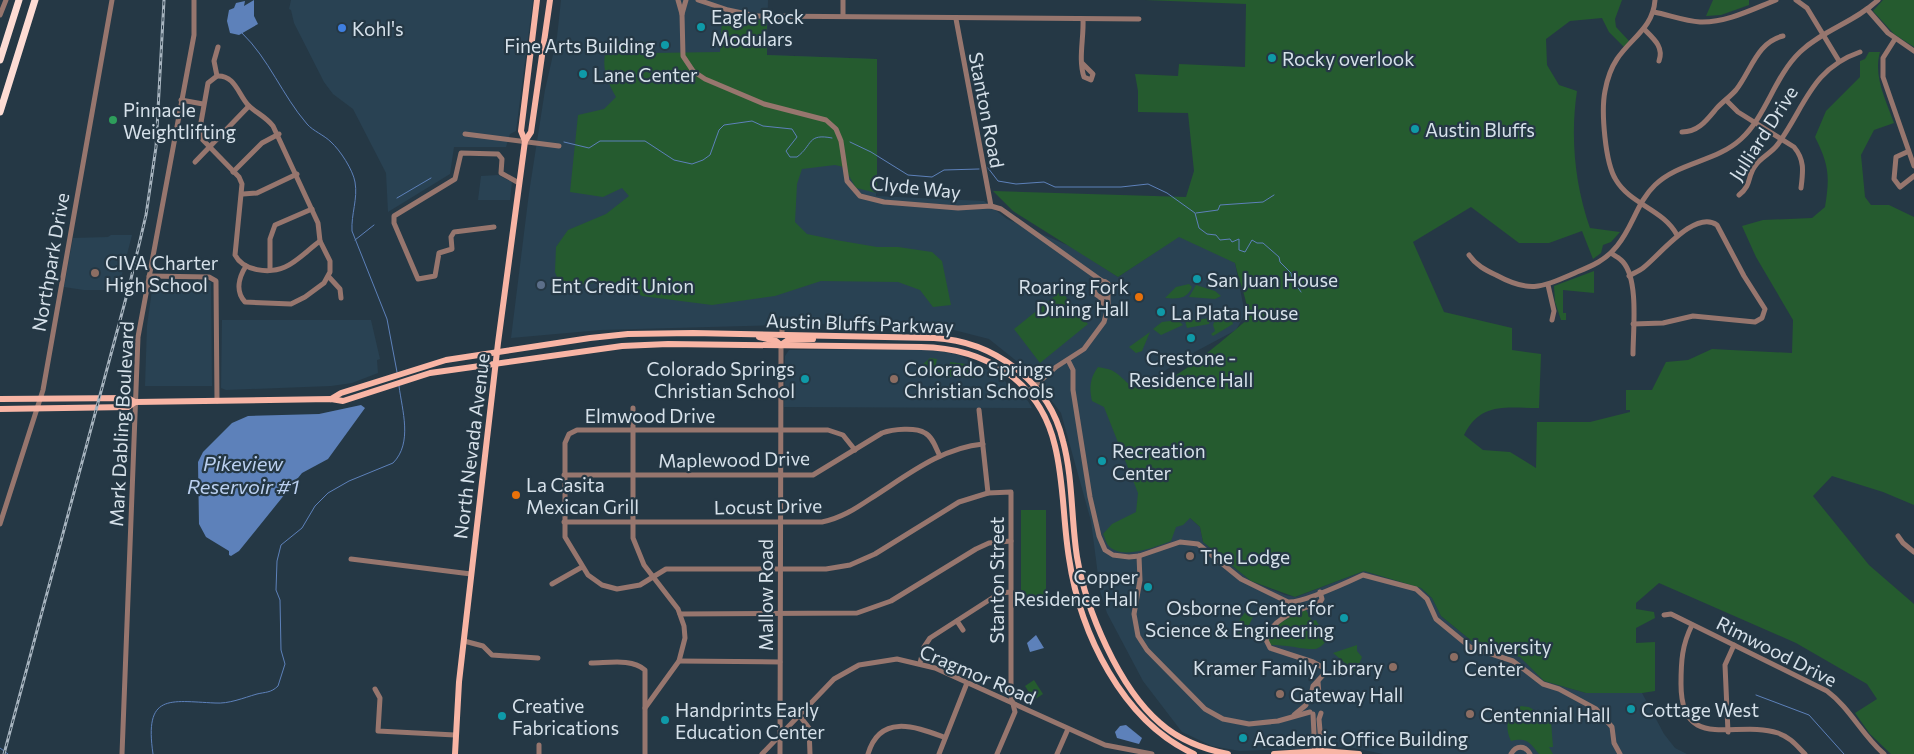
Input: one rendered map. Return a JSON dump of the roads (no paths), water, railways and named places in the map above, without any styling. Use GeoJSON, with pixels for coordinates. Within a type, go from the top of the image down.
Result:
{"type":"FeatureCollection","features":[{"type":"Feature","properties":{"kind":"highway"},"geometry":{"type":"LineString","coordinates":[[0,60],[19,0]]}},
{"type":"Feature","properties":{"kind":"highway"},"geometry":{"type":"LineString","coordinates":[[0,112],[36,0]]}},
{"type":"Feature","properties":{"kind":"main road","name":"North Nevada Avenue"},"geometry":{"type":"LineString","coordinates":[[525,141],[521,131],[537,0]]}},
{"type":"Feature","properties":{"kind":"main road","name":"North Nevada Avenue"},"geometry":{"type":"LineString","coordinates":[[455,754],[455,735],[471,574],[497,352],[525,141],[531,132],[550,0]]}},
{"type":"Feature","properties":{"kind":"main road","name":"Austin Bluffs Parkway"},"geometry":{"type":"LineString","coordinates":[[331,399],[341,393],[446,360],[628,334],[782,334],[944,339],[967,343],[1000,356],[1035,386],[1050,408],[1062,434],[1082,578],[1094,617],[1136,698],[1160,724],[1199,746],[1228,754]]}},
{"type":"Feature","properties":{"kind":"main road"},"geometry":{"type":"LineString","coordinates":[[740,334],[772,340],[781,345],[788,340],[839,336]]}},
{"type":"Feature","properties":{"kind":"main road","name":"Austin Bluffs Parkway"},"geometry":{"type":"LineString","coordinates":[[135,402],[331,399],[343,401],[413,378],[584,350],[646,344],[931,347],[957,350],[995,364],[1028,392],[1046,420],[1055,443],[1070,568],[1081,610],[1091,635],[1132,707],[1164,738],[1194,754]]}},
{"type":"Feature","properties":{"kind":"main road"},"geometry":{"type":"LineString","coordinates":[[0,399],[128,398],[135,402],[128,407],[0,409]]}},
{"type":"Feature","properties":{"kind":"main road"},"geometry":{"type":"LineString","coordinates":[[1274,754],[1359,754]]}},
{"type":"Feature","properties":{"kind":"street"},"geometry":{"type":"LineString","coordinates":[[0,15],[6,0]]}},
{"type":"Feature","properties":{"kind":"street","name":"Northpark Drive"},"geometry":{"type":"LineString","coordinates":[[0,524],[41,399],[112,0]]}},
{"type":"Feature","properties":{"kind":"street","name":"Mark Dabling Boulevard"},"geometry":{"type":"LineString","coordinates":[[122,754],[138,337],[194,35],[194,0]]}},
{"type":"Feature","properties":{"kind":"street"},"geometry":{"type":"LineString","coordinates":[[678,0],[682,14]]}},
{"type":"Feature","properties":{"kind":"street"},"geometry":{"type":"LineString","coordinates":[[682,14],[686,0]]}},
{"type":"Feature","properties":{"kind":"street"},"geometry":{"type":"LineString","coordinates":[[698,0],[748,15],[1139,20]]}},
{"type":"Feature","properties":{"kind":"street"},"geometry":{"type":"LineString","coordinates":[[843,0],[843,16]]}},
{"type":"Feature","properties":{"kind":"street"},"geometry":{"type":"LineString","coordinates":[[1655,0],[1654,12],[1644,30],[1614,64],[1604,100],[1612,173],[1624,192],[1670,222],[1677,235]]}},
{"type":"Feature","properties":{"kind":"street"},"geometry":{"type":"LineString","coordinates":[[1654,12],[1707,22],[1730,18],[1776,0]]}},
{"type":"Feature","properties":{"kind":"street"},"geometry":{"type":"LineString","coordinates":[[1796,0],[1807,8],[1839,62]]}},
{"type":"Feature","properties":{"kind":"street"},"geometry":{"type":"LineString","coordinates":[[1469,255],[1477,265],[1511,284],[1529,288],[1548,285],[1594,266],[1611,253],[1624,236],[1641,203],[1650,191],[1667,175],[1728,149],[1742,138],[1754,122],[1783,71],[1799,53],[1823,34],[1867,9],[1878,0]]}},
{"type":"Feature","properties":{"kind":"street"},"geometry":{"type":"LineString","coordinates":[[1867,9],[1895,39],[1914,51]]}},
{"type":"Feature","properties":{"kind":"street","name":"Clyde Way"},"geometry":{"type":"LineString","coordinates":[[682,14],[683,56],[693,71],[705,79],[764,104],[826,120],[836,130],[841,141],[848,181],[860,196],[884,202],[952,207],[991,206],[1008,213],[1109,285],[1108,294]]}},
{"type":"Feature","properties":{"kind":"street","name":"Stanton Road"},"geometry":{"type":"LineString","coordinates":[[956,19],[991,206]]}},
{"type":"Feature","properties":{"kind":"street"},"geometry":{"type":"LineString","coordinates":[[1082,63],[1083,19]]}},
{"type":"Feature","properties":{"kind":"street"},"geometry":{"type":"LineString","coordinates":[[1644,30],[1660,49],[1662,54],[1659,62]]}},
{"type":"Feature","properties":{"kind":"street"},"geometry":{"type":"LineString","coordinates":[[1682,132],[1690,132],[1699,128],[1740,84],[1765,44],[1774,38],[1783,36]]}},
{"type":"Feature","properties":{"kind":"street"},"geometry":{"type":"LineString","coordinates":[[1895,39],[1883,58],[1882,72],[1914,166]]}},
{"type":"Feature","properties":{"kind":"street"},"geometry":{"type":"LineString","coordinates":[[218,47],[214,61],[218,76]]}},
{"type":"Feature","properties":{"kind":"street","name":"Julliard Drive"},"geometry":{"type":"LineString","coordinates":[[1739,195],[1748,186],[1756,165],[1781,139],[1810,89],[1821,76],[1839,62],[1860,52]]}},
{"type":"Feature","properties":{"kind":"street"},"geometry":{"type":"LineString","coordinates":[[246,266],[239,283],[240,300],[250,303],[288,304],[306,299],[329,277],[330,261],[320,241],[320,229],[312,209],[279,134],[265,116],[249,106],[230,80],[218,76],[208,82],[199,132],[200,138],[241,180],[243,194],[234,252],[239,262],[254,269],[270,270],[286,267],[320,241]]}},
{"type":"Feature","properties":{"kind":"street"},"geometry":{"type":"LineString","coordinates":[[181,100],[204,104]]}},
{"type":"Feature","properties":{"kind":"street"},"geometry":{"type":"LineString","coordinates":[[1726,100],[1738,112],[1794,148],[1800,156],[1803,167],[1801,188]]}},
{"type":"Feature","properties":{"kind":"street"},"geometry":{"type":"LineString","coordinates":[[195,162],[210,149],[249,106]]}},
{"type":"Feature","properties":{"kind":"street"},"geometry":{"type":"LineString","coordinates":[[234,172],[262,143],[279,134]]}},
{"type":"Feature","properties":{"kind":"street"},"geometry":{"type":"LineString","coordinates":[[465,134],[559,146]]}},
{"type":"Feature","properties":{"kind":"street"},"geometry":{"type":"LineString","coordinates":[[1908,152],[1896,157],[1894,179],[1900,187],[1914,176]]}},
{"type":"Feature","properties":{"kind":"street"},"geometry":{"type":"LineString","coordinates":[[494,227],[454,232],[451,237],[452,249],[439,253],[435,276],[418,279],[394,223],[394,216],[455,179],[461,154],[498,154],[502,158],[501,173],[519,182]]}},
{"type":"Feature","properties":{"kind":"street"},"geometry":{"type":"LineString","coordinates":[[243,194],[257,193],[297,174]]}},
{"type":"Feature","properties":{"kind":"street"},"geometry":{"type":"LineString","coordinates":[[270,270],[270,239],[274,224],[312,209]]}},
{"type":"Feature","properties":{"kind":"street"},"geometry":{"type":"LineString","coordinates":[[1629,276],[1644,267],[1677,235],[1706,221],[1717,225],[1744,276],[1765,309],[1762,318],[1755,322],[1693,316],[1663,323],[1633,324]]}},
{"type":"Feature","properties":{"kind":"street"},"geometry":{"type":"LineString","coordinates":[[1611,253],[1624,263],[1629,276],[1632,291],[1633,354]]}},
{"type":"Feature","properties":{"kind":"street","name":"Clyde Way"},"geometry":{"type":"LineString","coordinates":[[1088,271],[1094,279],[1094,293],[1100,297],[1106,310]]}},
{"type":"Feature","properties":{"kind":"street"},"geometry":{"type":"LineString","coordinates":[[149,276],[209,277],[216,281],[217,401]]}},
{"type":"Feature","properties":{"kind":"street"},"geometry":{"type":"LineString","coordinates":[[329,277],[340,289],[341,298]]}},
{"type":"Feature","properties":{"kind":"street"},"geometry":{"type":"LineString","coordinates":[[1095,284],[1102,281]]}},
{"type":"Feature","properties":{"kind":"street"},"geometry":{"type":"LineString","coordinates":[[1548,285],[1554,311],[1552,320]]}},
{"type":"Feature","properties":{"kind":"street"},"geometry":{"type":"LineString","coordinates":[[1028,392],[1084,349],[1102,327],[1108,294],[1100,297]]}},
{"type":"Feature","properties":{"kind":"street"},"geometry":{"type":"LineString","coordinates":[[782,324],[782,334]]}},
{"type":"Feature","properties":{"kind":"street","name":"Mallow Road"},"geometry":{"type":"LineString","coordinates":[[780,754],[781,345]]}},
{"type":"Feature","properties":{"kind":"street"},"geometry":{"type":"LineString","coordinates":[[1068,360],[1073,370],[1072,390],[1088,486],[1101,542],[1105,550],[1113,555],[1139,556],[1175,544],[1191,542],[1208,550],[1241,579],[1282,600],[1297,602],[1320,592],[1344,585],[1363,575],[1416,588],[1428,599],[1436,619],[1470,647],[1513,660],[1543,684],[1559,689],[1598,710],[1612,727],[1614,743],[1620,754]]}},
{"type":"Feature","properties":{"kind":"street"},"geometry":{"type":"LineString","coordinates":[[633,408],[632,522],[636,550],[680,614],[685,638],[679,661],[645,708]]}},
{"type":"Feature","properties":{"kind":"street"},"geometry":{"type":"LineString","coordinates":[[978,410],[988,493]]}},
{"type":"Feature","properties":{"kind":"street","name":"Elmwood Drive"},"geometry":{"type":"LineString","coordinates":[[855,450],[839,432],[582,429],[569,434],[565,443],[565,537],[582,567],[596,582],[617,589],[640,585],[666,569],[835,568],[857,562],[875,554],[959,502],[988,493],[1011,492]]}},
{"type":"Feature","properties":{"kind":"street","name":"Maplewood Drive"},"geometry":{"type":"LineString","coordinates":[[564,475],[813,475],[882,433],[916,430],[929,436],[940,456]]}},
{"type":"Feature","properties":{"kind":"street","name":"Locust Drive"},"geometry":{"type":"LineString","coordinates":[[564,522],[816,523],[841,517],[940,456],[968,446],[983,444]]}},
{"type":"Feature","properties":{"kind":"street","name":"Stanton Street"},"geometry":{"type":"LineString","coordinates":[[997,754],[1015,712],[1012,703],[1011,492]]}},
{"type":"Feature","properties":{"kind":"street"},"geometry":{"type":"LineString","coordinates":[[1898,536],[1914,552]]}},
{"type":"Feature","properties":{"kind":"street"},"geometry":{"type":"LineString","coordinates":[[680,614],[847,614],[868,610],[896,598],[976,548],[989,543],[1011,541]]}},
{"type":"Feature","properties":{"kind":"street"},"geometry":{"type":"LineString","coordinates":[[1139,556],[1140,580],[1134,622],[1140,640],[1149,653],[1205,709],[1217,717],[1236,723],[1258,724],[1311,713],[1319,753]]}},
{"type":"Feature","properties":{"kind":"street"},"geometry":{"type":"LineString","coordinates":[[350,559],[471,574]]}},
{"type":"Feature","properties":{"kind":"street"},"geometry":{"type":"LineString","coordinates":[[552,584],[582,567]]}},
{"type":"Feature","properties":{"kind":"street"},"geometry":{"type":"LineString","coordinates":[[920,663],[926,642],[1000,593],[1011,592]]}},
{"type":"Feature","properties":{"kind":"street"},"geometry":{"type":"LineString","coordinates":[[1311,695],[1314,686],[1325,673],[1324,668],[1313,662],[1270,648],[1266,640],[1270,629],[1279,621],[1321,601],[1320,592]]}},
{"type":"Feature","properties":{"kind":"street","name":"Rimwood Drive"},"geometry":{"type":"LineString","coordinates":[[1664,614],[1671,614],[1828,690],[1842,703],[1861,731],[1884,754]]}},
{"type":"Feature","properties":{"kind":"street"},"geometry":{"type":"LineString","coordinates":[[957,621],[963,630]]}},
{"type":"Feature","properties":{"kind":"street"},"geometry":{"type":"LineString","coordinates":[[1692,624],[1684,641],[1681,656],[1682,706],[1687,717],[1698,727],[1708,731],[1778,733],[1792,741],[1805,754]]}},
{"type":"Feature","properties":{"kind":"street"},"geometry":{"type":"LineString","coordinates":[[464,641],[483,646],[492,655],[538,658]]}},
{"type":"Feature","properties":{"kind":"street"},"geometry":{"type":"LineString","coordinates":[[1728,732],[1725,665],[1734,645]]}},
{"type":"Feature","properties":{"kind":"street","name":"Cragmor Road"},"geometry":{"type":"LineString","coordinates":[[762,754],[834,679],[859,665],[897,659],[920,663],[1118,752],[1152,754]]}},
{"type":"Feature","properties":{"kind":"street"},"geometry":{"type":"LineString","coordinates":[[679,661],[780,662]]}},
{"type":"Feature","properties":{"kind":"street"},"geometry":{"type":"LineString","coordinates":[[591,663],[627,662],[640,665],[644,670],[644,754]]}},
{"type":"Feature","properties":{"kind":"street"},"geometry":{"type":"LineString","coordinates":[[1318,682],[1319,694]]}},
{"type":"Feature","properties":{"kind":"street"},"geometry":{"type":"LineString","coordinates":[[938,754],[967,683]]}},
{"type":"Feature","properties":{"kind":"street"},"geometry":{"type":"LineString","coordinates":[[375,689],[380,698],[378,731],[455,735]]}},
{"type":"Feature","properties":{"kind":"street"},"geometry":{"type":"LineString","coordinates":[[1294,715],[1306,705]]}},
{"type":"Feature","properties":{"kind":"street"},"geometry":{"type":"LineString","coordinates":[[1319,753],[1321,713]]}},
{"type":"Feature","properties":{"kind":"street"},"geometry":{"type":"LineString","coordinates":[[799,715],[809,728],[810,754]]}},
{"type":"Feature","properties":{"kind":"street"},"geometry":{"type":"LineString","coordinates":[[868,754],[878,736],[886,730],[898,726],[908,725],[944,737]]}},
{"type":"Feature","properties":{"kind":"street"},"geometry":{"type":"LineString","coordinates":[[1057,754],[1068,729]]}},
{"type":"Feature","properties":{"kind":"street"},"geometry":{"type":"LineString","coordinates":[[539,745],[539,754]]}},
{"type":"Feature","properties":{"kind":"street"},"geometry":{"type":"LineString","coordinates":[[1511,754],[1515,748],[1520,747],[1525,748],[1530,754]]}},
{"type":"Feature","properties":{"kind":"water"},"geometry":{"type":"Polygon","coordinates":[[[254,0],[254,16],[258,24],[239,35],[230,33],[227,21],[229,10],[234,8],[236,3],[245,1],[244,6],[254,0]]]}},
{"type":"Feature","properties":{"kind":"water","name":"Pikeview Reservoir #1"},"geometry":{"type":"Polygon","coordinates":[[[361,405],[365,408],[328,459],[302,473],[239,551],[231,556],[229,551],[206,537],[199,524],[198,462],[203,452],[232,423],[248,416],[319,414],[361,405]]]}},
{"type":"Feature","properties":{"kind":"water"},"geometry":{"type":"Polygon","coordinates":[[[1036,635],[1044,648],[1030,652],[1027,643],[1036,635]]]}},
{"type":"Feature","properties":{"kind":"water"},"geometry":{"type":"Polygon","coordinates":[[[1126,725],[1142,738],[1139,744],[1117,738],[1115,732],[1120,726],[1126,725]]]}},
{"type":"Feature","properties":{"kind":"waterway"},"geometry":{"type":"LineString","coordinates":[[242,33],[260,54],[298,113],[309,126],[335,146],[346,160],[352,172],[356,188],[352,231],[387,319],[397,372]]}},
{"type":"Feature","properties":{"kind":"waterway"},"geometry":{"type":"LineString","coordinates":[[564,142],[589,148],[600,141],[645,141],[674,160],[692,164],[710,155],[719,130],[724,125],[752,121],[763,126],[792,129],[797,137],[786,151],[790,157],[797,157],[811,141],[818,137],[832,138]]}},
{"type":"Feature","properties":{"kind":"waterway"},"geometry":{"type":"LineString","coordinates":[[850,142],[871,152],[908,175],[932,177],[944,170],[979,169]]}},
{"type":"Feature","properties":{"kind":"waterway"},"geometry":{"type":"LineString","coordinates":[[988,168],[998,181],[1016,184],[1044,182],[1055,187],[1121,187],[1148,184],[1167,193],[1195,213],[1199,228],[1207,234],[1216,235],[1220,240],[1230,239],[1232,242],[1239,239],[1239,250],[1245,252],[1252,240],[1257,243],[1263,243],[1279,257],[1280,262],[1291,273],[1292,279],[1301,292]]}},
{"type":"Feature","properties":{"kind":"waterway"},"geometry":{"type":"LineString","coordinates":[[397,198],[431,178]]}},
{"type":"Feature","properties":{"kind":"waterway"},"geometry":{"type":"LineString","coordinates":[[1196,213],[1218,210],[1220,205],[1263,202],[1274,195]]}},
{"type":"Feature","properties":{"kind":"waterway"},"geometry":{"type":"LineString","coordinates":[[355,240],[374,225]]}},
{"type":"Feature","properties":{"kind":"waterway"},"geometry":{"type":"LineString","coordinates":[[153,754],[152,720],[163,705],[173,702],[226,703],[268,692],[278,686],[285,664],[281,650],[280,600],[276,590],[277,561],[281,545],[302,528],[315,506],[328,493],[349,481],[393,463],[399,455],[403,446],[405,426],[399,386]]}},
{"type":"Feature","properties":{"kind":"waterway"},"geometry":{"type":"LineString","coordinates":[[1756,695],[1809,715],[1844,754]]}},
{"type":"Feature","properties":{"kind":"waterway"},"geometry":{"type":"LineString","coordinates":[[0,748],[8,754]]}},
{"type":"Feature","properties":{"kind":"railway"},"geometry":{"type":"LineString","coordinates":[[4,754],[130,283],[146,215],[156,147],[164,0]]}},
{"type":"Feature","properties":{"kind":"place","name":"Eagle Rock Modulars"},"geometry":{"type":"Point","coordinates":[701,27]}},
{"type":"Feature","properties":{"kind":"place","name":"Kohl's"},"geometry":{"type":"Point","coordinates":[342,28]}},
{"type":"Feature","properties":{"kind":"place","name":"Fine Arts Building"},"geometry":{"type":"Point","coordinates":[665,45]}},
{"type":"Feature","properties":{"kind":"place","name":"Rocky overlook"},"geometry":{"type":"Point","coordinates":[1272,58]}},
{"type":"Feature","properties":{"kind":"place","name":"Lane Center"},"geometry":{"type":"Point","coordinates":[583,74]}},
{"type":"Feature","properties":{"kind":"place","name":"Pinnacle Weightlifting"},"geometry":{"type":"Point","coordinates":[113,120]}},
{"type":"Feature","properties":{"kind":"place","name":"Austin Bluffs"},"geometry":{"type":"Point","coordinates":[1415,129]}},
{"type":"Feature","properties":{"kind":"place","name":"CIVA Charter High School"},"geometry":{"type":"Point","coordinates":[95,273]}},
{"type":"Feature","properties":{"kind":"place","name":"San Juan House"},"geometry":{"type":"Point","coordinates":[1197,279]}},
{"type":"Feature","properties":{"kind":"place","name":"Ent Credit Union"},"geometry":{"type":"Point","coordinates":[541,285]}},
{"type":"Feature","properties":{"kind":"place","name":"Roaring Fork Dining Hall"},"geometry":{"type":"Point","coordinates":[1139,297]}},
{"type":"Feature","properties":{"kind":"place","name":"La Plata House"},"geometry":{"type":"Point","coordinates":[1161,312]}},
{"type":"Feature","properties":{"kind":"place","name":"Crestone - Residence Hall"},"geometry":{"type":"Point","coordinates":[1191,338]}},
{"type":"Feature","properties":{"kind":"place","name":"Colorado Springs Christian School"},"geometry":{"type":"Point","coordinates":[805,379]}},
{"type":"Feature","properties":{"kind":"place","name":"Colorado Springs Christian Schools"},"geometry":{"type":"Point","coordinates":[894,379]}},
{"type":"Feature","properties":{"kind":"place","name":"Recreation Center"},"geometry":{"type":"Point","coordinates":[1102,461]}},
{"type":"Feature","properties":{"kind":"place","name":"La Casita Mexican Grill"},"geometry":{"type":"Point","coordinates":[516,495]}},
{"type":"Feature","properties":{"kind":"place","name":"The Lodge"},"geometry":{"type":"Point","coordinates":[1190,556]}},
{"type":"Feature","properties":{"kind":"place","name":"Copper Residence Hall"},"geometry":{"type":"Point","coordinates":[1148,587]}},
{"type":"Feature","properties":{"kind":"place","name":"Osborne Center for Science & Engineering"},"geometry":{"type":"Point","coordinates":[1344,618]}},
{"type":"Feature","properties":{"kind":"place","name":"University Center"},"geometry":{"type":"Point","coordinates":[1454,657]}},
{"type":"Feature","properties":{"kind":"place","name":"Kramer Family Library"},"geometry":{"type":"Point","coordinates":[1393,667]}},
{"type":"Feature","properties":{"kind":"place","name":"Gateway Hall"},"geometry":{"type":"Point","coordinates":[1280,694]}},
{"type":"Feature","properties":{"kind":"place","name":"Cottage West"},"geometry":{"type":"Point","coordinates":[1631,709]}},
{"type":"Feature","properties":{"kind":"place","name":"Centennial Hall"},"geometry":{"type":"Point","coordinates":[1470,714]}},
{"type":"Feature","properties":{"kind":"place","name":"Creative Fabrications"},"geometry":{"type":"Point","coordinates":[502,716]}},
{"type":"Feature","properties":{"kind":"place","name":"Handprints Early Education Center"},"geometry":{"type":"Point","coordinates":[665,720]}},
{"type":"Feature","properties":{"kind":"place","name":"Academic Office Building"},"geometry":{"type":"Point","coordinates":[1243,738]}}]}
